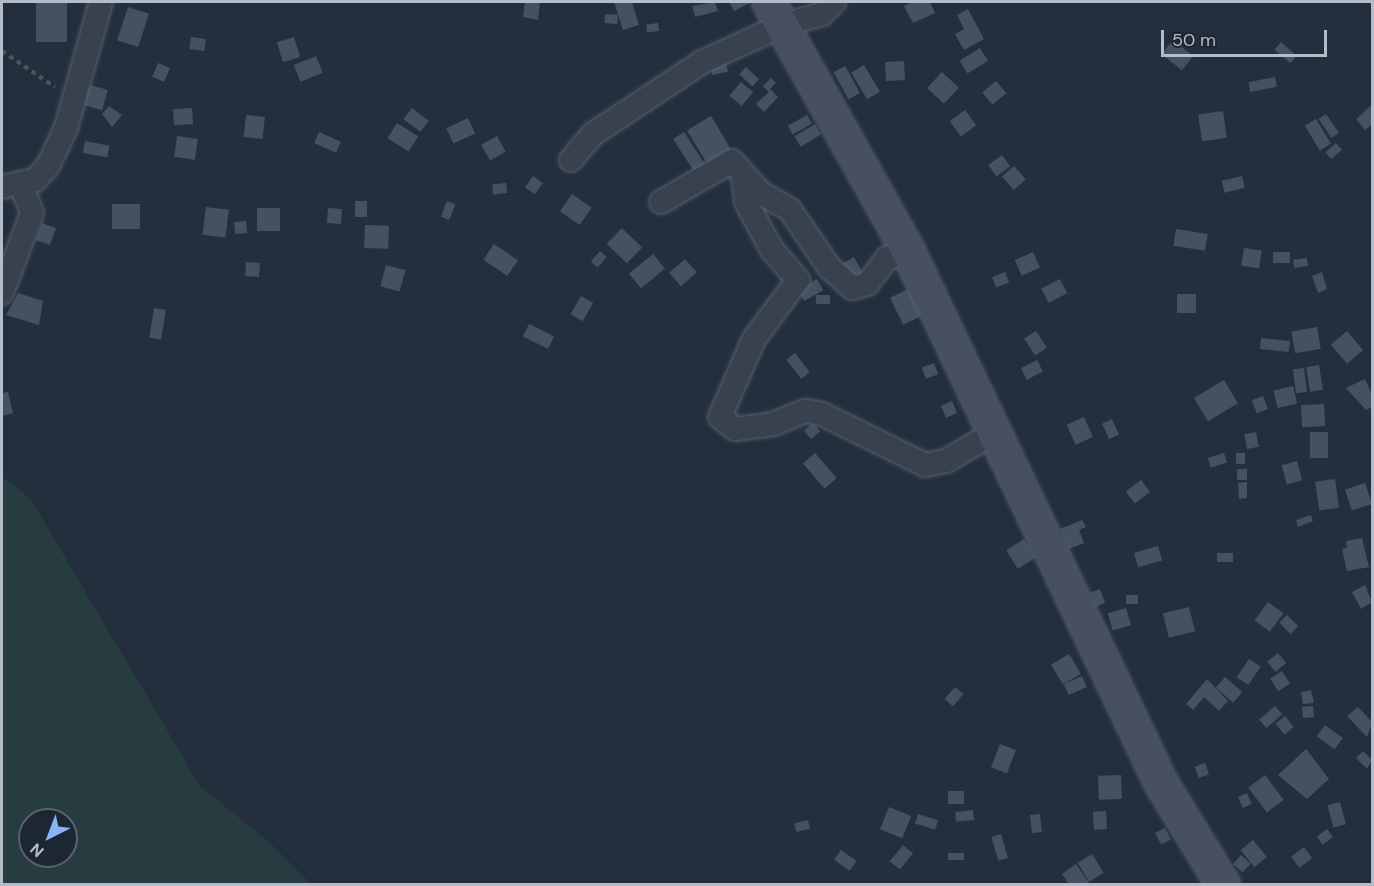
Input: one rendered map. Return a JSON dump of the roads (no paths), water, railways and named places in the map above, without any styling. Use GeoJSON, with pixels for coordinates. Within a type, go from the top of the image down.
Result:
{"type":"FeatureCollection","features":[{"type":"Feature","properties":{"kind":"street"},"geometry":{"type":"LineString","coordinates":[[2,293],[32,213],[11,186],[35,180],[48,166],[74,98],[101,2]]}},
{"type":"Feature","properties":{"kind":"street"},"geometry":{"type":"LineString","coordinates":[[571,160],[593,134],[776,13],[822,14],[834,2]]}},
{"type":"Feature","properties":{"kind":"street"},"geometry":{"type":"LineString","coordinates":[[776,13],[909,253],[1161,783],[1223,885]]}},
{"type":"Feature","properties":{"kind":"street"},"geometry":{"type":"LineString","coordinates":[[661,202],[728,161],[743,176],[790,210],[829,267],[852,288],[867,284],[887,258],[909,253]]}},
{"type":"Feature","properties":{"kind":"street"},"geometry":{"type":"LineString","coordinates":[[743,176],[746,202],[772,250],[798,280],[754,339],[720,417],[735,429],[773,424],[806,411],[822,414],[925,465],[946,461],[994,433]]}}]}
